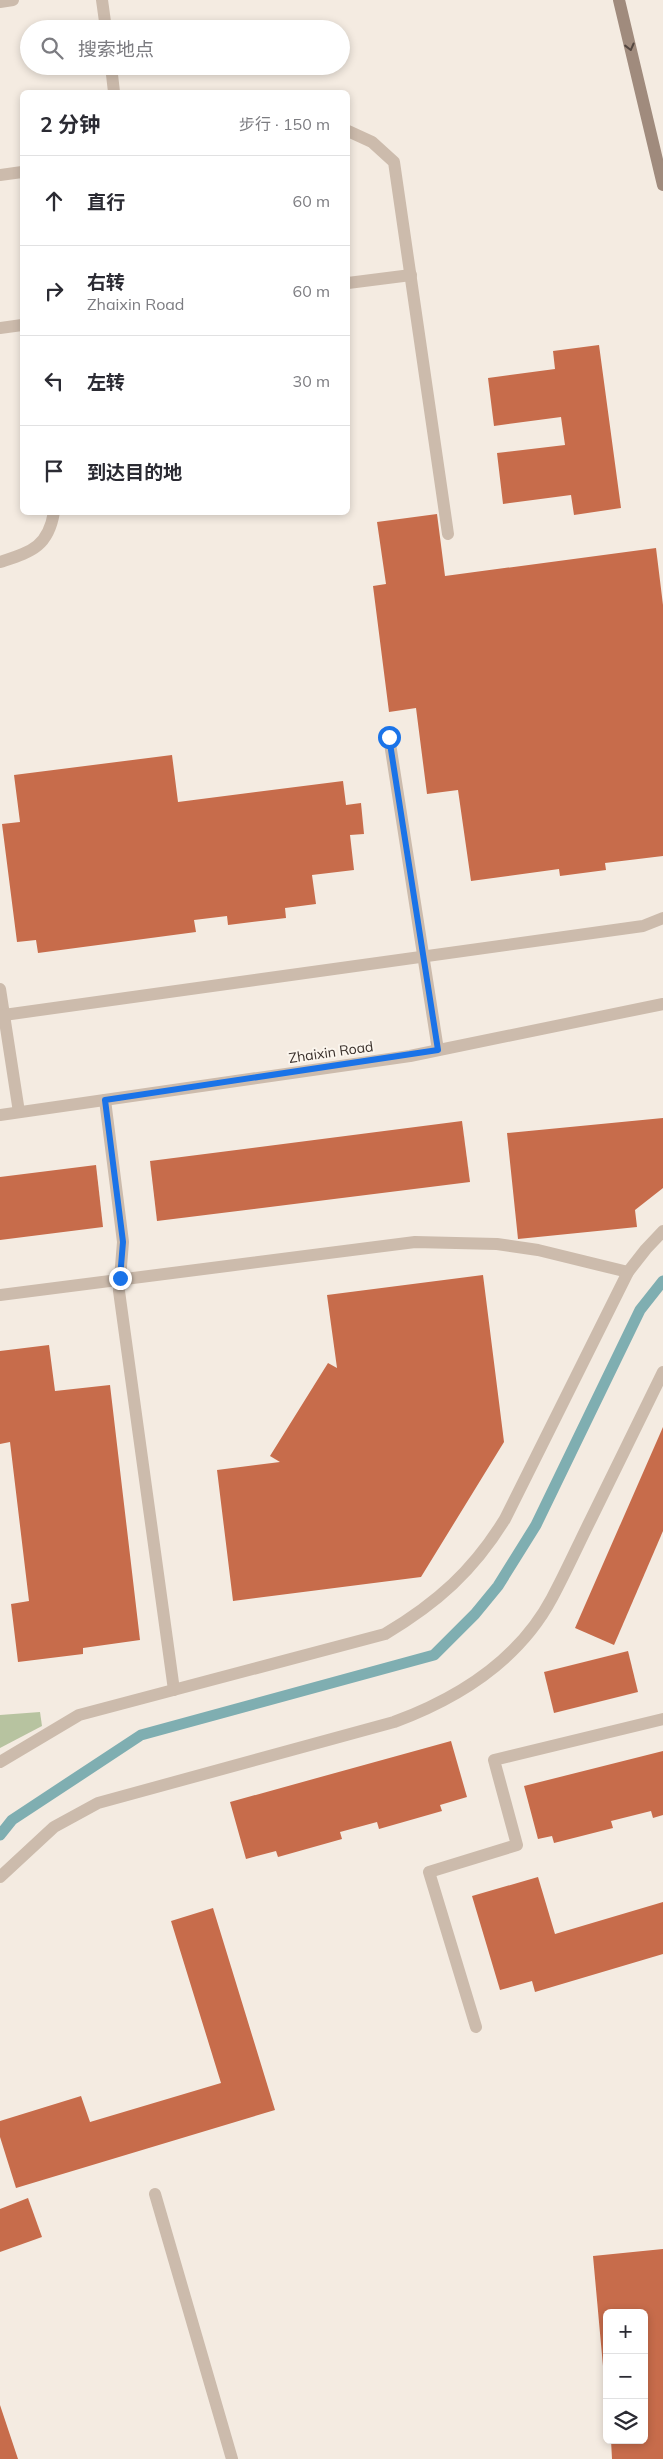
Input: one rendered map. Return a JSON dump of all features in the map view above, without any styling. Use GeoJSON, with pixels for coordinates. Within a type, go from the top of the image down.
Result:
{"type":"FeatureCollection","features":[{"type":"Feature","properties":{"kind":"main road"},"geometry":{"type":"LineString","coordinates":[[618,0],[663,185]]}},
{"type":"Feature","properties":{"kind":"street"},"geometry":{"type":"LineString","coordinates":[[102,0],[105,20]]}},
{"type":"Feature","properties":{"kind":"street"},"geometry":{"type":"LineString","coordinates":[[112,75],[114,90]]}},
{"type":"Feature","properties":{"kind":"street"},"geometry":{"type":"LineString","coordinates":[[350,132],[372,142],[394,162],[448,534]]}},
{"type":"Feature","properties":{"kind":"street"},"geometry":{"type":"LineString","coordinates":[[0,175],[20,172]]}},
{"type":"Feature","properties":{"kind":"street"},"geometry":{"type":"LineString","coordinates":[[350,284],[411,275]]}},
{"type":"Feature","properties":{"kind":"street"},"geometry":{"type":"LineString","coordinates":[[0,328],[20,325]]}},
{"type":"Feature","properties":{"kind":"street"},"geometry":{"type":"LineString","coordinates":[[0,562],[30,552],[36,547],[50,527],[53,515]]}},
{"type":"Feature","properties":{"kind":"street"},"geometry":{"type":"LineString","coordinates":[[389,737],[438,1050]]}},
{"type":"Feature","properties":{"kind":"street"},"geometry":{"type":"LineString","coordinates":[[4,1015],[643,926],[663,918]]}},
{"type":"Feature","properties":{"kind":"street"},"geometry":{"type":"LineString","coordinates":[[0,990],[19,1112]]}},
{"type":"Feature","properties":{"kind":"street","name":"Zhaixin Road"},"geometry":{"type":"LineString","coordinates":[[0,1115],[438,1050],[663,1004]]}},
{"type":"Feature","properties":{"kind":"street"},"geometry":{"type":"LineString","coordinates":[[105,1100],[123,1242],[118,1291],[174,1690]]}},
{"type":"Feature","properties":{"kind":"street"},"geometry":{"type":"LineString","coordinates":[[0,1762],[79,1715],[385,1634],[416,1615],[445,1593],[477,1559],[505,1519],[628,1272],[663,1231]]}},
{"type":"Feature","properties":{"kind":"street"},"geometry":{"type":"LineString","coordinates":[[0,1295],[120,1278],[415,1242],[497,1244],[538,1250],[628,1272]]}},
{"type":"Feature","properties":{"kind":"street"},"geometry":{"type":"LineString","coordinates":[[0,1877],[54,1827],[98,1803],[394,1722],[430,1709],[464,1690],[495,1667],[516,1647],[552,1599],[663,1372]]}},
{"type":"Feature","properties":{"kind":"street"},"geometry":{"type":"LineString","coordinates":[[476,2027],[429,1872],[517,1845],[494,1760],[663,1720]]}},
{"type":"Feature","properties":{"kind":"street"},"geometry":{"type":"LineString","coordinates":[[155,2194],[232,2459]]}},
{"type":"Feature","properties":{"kind":"green space"},"geometry":{"type":"Polygon","coordinates":[[[40,1712],[42,1726],[0,1748],[0,1715],[40,1712]]]}},
{"type":"Feature","properties":{"kind":"building"},"geometry":{"type":"Polygon","coordinates":[[[599,345],[621,508],[574,515],[571,495],[503,504],[497,453],[565,445],[561,417],[494,426],[488,378],[555,369],[553,351],[599,345]]]}},
{"type":"Feature","properties":{"kind":"building"},"geometry":{"type":"Polygon","coordinates":[[[437,514],[445,576],[656,548],[663,605],[663,856],[605,863],[606,870],[560,876],[559,869],[471,881],[458,790],[427,794],[416,708],[389,712],[373,586],[386,584],[377,522],[437,514]]]}},
{"type":"Feature","properties":{"kind":"building"},"geometry":{"type":"Polygon","coordinates":[[[172,755],[178,802],[343,781],[346,805],[361,803],[364,834],[350,835],[354,870],[312,875],[316,904],[285,908],[286,918],[228,925],[227,916],[194,920],[196,932],[38,953],[36,940],[17,942],[2,824],[20,822],[14,775],[172,755]]]}},
{"type":"Feature","properties":{"kind":"building"},"geometry":{"type":"Polygon","coordinates":[[[663,1118],[663,1188],[635,1210],[637,1227],[518,1239],[507,1133],[663,1118]]]}},
{"type":"Feature","properties":{"kind":"building"},"geometry":{"type":"Polygon","coordinates":[[[462,1121],[470,1182],[157,1221],[150,1161],[462,1121]]]}},
{"type":"Feature","properties":{"kind":"building"},"geometry":{"type":"Polygon","coordinates":[[[96,1165],[103,1227],[0,1240],[0,1177],[96,1165]]]}},
{"type":"Feature","properties":{"kind":"building"},"geometry":{"type":"Polygon","coordinates":[[[483,1275],[504,1442],[421,1577],[233,1601],[217,1470],[280,1462],[270,1456],[328,1363],[337,1368],[327,1295],[483,1275]]]}},
{"type":"Feature","properties":{"kind":"building"},"geometry":{"type":"Polygon","coordinates":[[[49,1345],[55,1391],[110,1385],[140,1640],[83,1648],[83,1654],[18,1662],[11,1604],[29,1601],[10,1442],[0,1444],[0,1351],[49,1345]]]}},
{"type":"Feature","properties":{"kind":"building"},"geometry":{"type":"Polygon","coordinates":[[[663,1427],[663,1531],[614,1645],[575,1628],[663,1427]]]}},
{"type":"Feature","properties":{"kind":"building"},"geometry":{"type":"Polygon","coordinates":[[[628,1651],[638,1692],[554,1713],[544,1672],[628,1651]]]}},
{"type":"Feature","properties":{"kind":"building"},"geometry":{"type":"Polygon","coordinates":[[[451,1741],[467,1797],[440,1805],[442,1811],[379,1829],[377,1822],[340,1832],[342,1839],[278,1857],[276,1851],[246,1859],[230,1802],[451,1741]]]}},
{"type":"Feature","properties":{"kind":"building"},"geometry":{"type":"Polygon","coordinates":[[[663,1751],[663,1815],[653,1818],[651,1811],[611,1821],[613,1828],[554,1843],[552,1836],[538,1839],[524,1786],[663,1751]]]}},
{"type":"Feature","properties":{"kind":"building"},"geometry":{"type":"Polygon","coordinates":[[[538,1877],[555,1934],[663,1902],[663,1954],[535,1992],[532,1981],[500,1990],[472,1896],[538,1877]]]}},
{"type":"Feature","properties":{"kind":"building"},"geometry":{"type":"Polygon","coordinates":[[[213,1908],[275,2110],[16,2188],[0,2137],[0,2121],[81,2096],[90,2122],[221,2083],[171,1921],[213,1908]]]}},
{"type":"Feature","properties":{"kind":"building"},"geometry":{"type":"Polygon","coordinates":[[[28,2198],[42,2237],[0,2252],[0,2209],[28,2198]]]}},
{"type":"Feature","properties":{"kind":"building"},"geometry":{"type":"Polygon","coordinates":[[[663,2249],[663,2459],[612,2459],[611,2444],[648,2444],[648,2309],[603,2309],[603,2366],[593,2256],[663,2249]]]}},
{"type":"Feature","properties":{"kind":"building"},"geometry":{"type":"Polygon","coordinates":[[[0,2405],[18,2459],[0,2459],[0,2405]]]}},
{"type":"Feature","properties":{"kind":"waterway"},"geometry":{"type":"LineString","coordinates":[[0,1835],[12,1820],[141,1735],[434,1655],[475,1614],[498,1586],[536,1525],[640,1310],[663,1281]]}},
{"type":"Feature","properties":{"kind":"route"},"geometry":{"type":"LineString","coordinates":[[120,1278],[123,1242],[105,1100],[410,1056],[438,1050],[389,737]]}}]}
